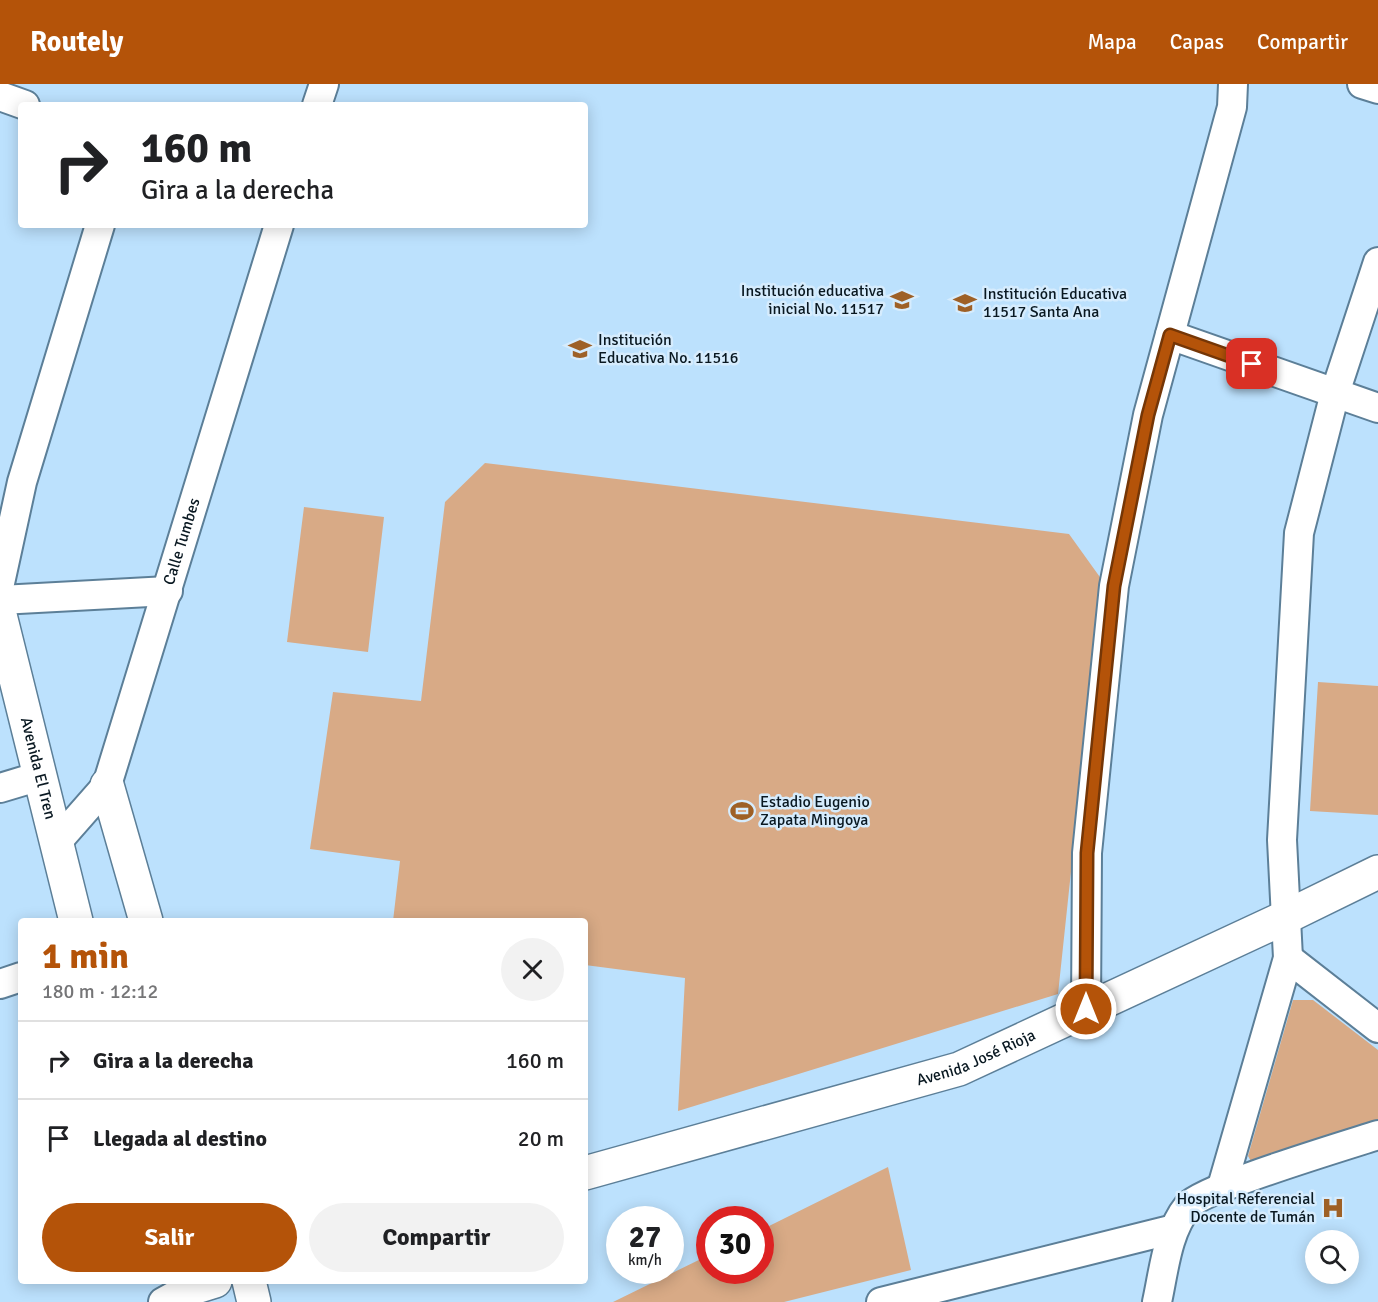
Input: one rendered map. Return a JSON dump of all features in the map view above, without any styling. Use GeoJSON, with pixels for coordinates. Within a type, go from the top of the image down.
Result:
{"type":"FeatureCollection","features":[{"type":"Feature","properties":{"kind":"street"},"geometry":{"type":"LineString","coordinates":[[318,102],[324,84]]}},
{"type":"Feature","properties":{"kind":"street"},"geometry":{"type":"LineString","coordinates":[[1086,1009],[1087,853],[1114,586],[1148,415],[1232,107],[1233,84]]}},
{"type":"Feature","properties":{"kind":"street"},"geometry":{"type":"LineString","coordinates":[[1362,84],[1378,89]]}},
{"type":"Feature","properties":{"kind":"street"},"geometry":{"type":"LineString","coordinates":[[0,96],[18,102]]}},
{"type":"Feature","properties":{"kind":"street"},"geometry":{"type":"LineString","coordinates":[[0,583],[22,482],[99,228]]}},
{"type":"Feature","properties":{"kind":"street","name":"Calle Tumbes"},"geometry":{"type":"LineString","coordinates":[[56,843],[107,785],[278,228]]}},
{"type":"Feature","properties":{"kind":"street"},"geometry":{"type":"LineString","coordinates":[[1222,1187],[1288,958],[1282,840],[1299,533],[1335,393],[1378,262]]}},
{"type":"Feature","properties":{"kind":"street"},"geometry":{"type":"LineString","coordinates":[[1170,335],[1378,408]]}},
{"type":"Feature","properties":{"kind":"street"},"geometry":{"type":"LineString","coordinates":[[0,600],[168,591]]}},
{"type":"Feature","properties":{"kind":"street","name":"Avenida El Tren"},"geometry":{"type":"LineString","coordinates":[[0,615],[75,918]]}},
{"type":"Feature","properties":{"kind":"street"},"geometry":{"type":"LineString","coordinates":[[0,788],[40,776]]}},
{"type":"Feature","properties":{"kind":"street"},"geometry":{"type":"LineString","coordinates":[[107,785],[145,918]]}},
{"type":"Feature","properties":{"kind":"street","name":"Avenida José Rioja"},"geometry":{"type":"LineString","coordinates":[[588,1172],[959,1069],[1378,872]]}},
{"type":"Feature","properties":{"kind":"street"},"geometry":{"type":"LineString","coordinates":[[1288,958],[1378,1028]]}},
{"type":"Feature","properties":{"kind":"street"},"geometry":{"type":"LineString","coordinates":[[0,984],[18,978]]}},
{"type":"Feature","properties":{"kind":"street"},"geometry":{"type":"LineString","coordinates":[[1157,1302],[1174,1229],[1189,1204],[1222,1187],[1378,1135]]}},
{"type":"Feature","properties":{"kind":"street"},"geometry":{"type":"LineString","coordinates":[[881,1302],[1174,1229]]}},
{"type":"Feature","properties":{"kind":"street"},"geometry":{"type":"LineString","coordinates":[[178,1294],[206,1284]]}},
{"type":"Feature","properties":{"kind":"street"},"geometry":{"type":"LineString","coordinates":[[250,1284],[254,1302]]}},
{"type":"Feature","properties":{"kind":"shaded area","name":"Estadio Eugenio Zapata Mingoya"},"geometry":{"type":"Polygon","coordinates":[[[485,463],[1069,534],[1102,580],[1058,994],[678,1111],[685,978],[588,965],[588,918],[393,918],[400,861],[310,849],[333,692],[421,701],[445,502],[485,463]]]}},
{"type":"Feature","properties":{"kind":"shaded area"},"geometry":{"type":"Polygon","coordinates":[[[304,507],[384,517],[368,652],[287,642],[304,507]]]}},
{"type":"Feature","properties":{"kind":"shaded area"},"geometry":{"type":"Polygon","coordinates":[[[1318,682],[1378,686],[1378,815],[1310,811],[1318,682]]]}},
{"type":"Feature","properties":{"kind":"shaded area"},"geometry":{"type":"Polygon","coordinates":[[[1293,1000],[1313,1000],[1378,1050],[1378,1120],[1252,1163],[1248,1156],[1293,1000]]]}},
{"type":"Feature","properties":{"kind":"shaded area"},"geometry":{"type":"Polygon","coordinates":[[[888,1167],[911,1270],[784,1302],[613,1302],[650,1284],[684,1284],[684,1267],[696,1261],[696,1284],[774,1284],[774,1224],[888,1167]]]}},
{"type":"Feature","properties":{"kind":"place","name":"Institución educativa inicial No. 11517"},"geometry":{"type":"Point","coordinates":[902,300]}},
{"type":"Feature","properties":{"kind":"place","name":"Institución Educativa 11517 Santa Ana"},"geometry":{"type":"Point","coordinates":[965,303]}},
{"type":"Feature","properties":{"kind":"place","name":"Institución Educativa No. 11516"},"geometry":{"type":"Point","coordinates":[580,349]}},
{"type":"Feature","properties":{"kind":"place","name":"Estadio Eugenio Zapata Mingoya"},"geometry":{"type":"Point","coordinates":[742,811]}},
{"type":"Feature","properties":{"kind":"place","name":"Hospital Referencial Docente de Tumán"},"geometry":{"type":"Point","coordinates":[1333,1208]}},
{"type":"Feature","properties":{"kind":"route"},"geometry":{"type":"LineString","coordinates":[[1086,1009],[1087,853],[1114,586],[1148,415],[1170,335],[1252,364]]}}]}
